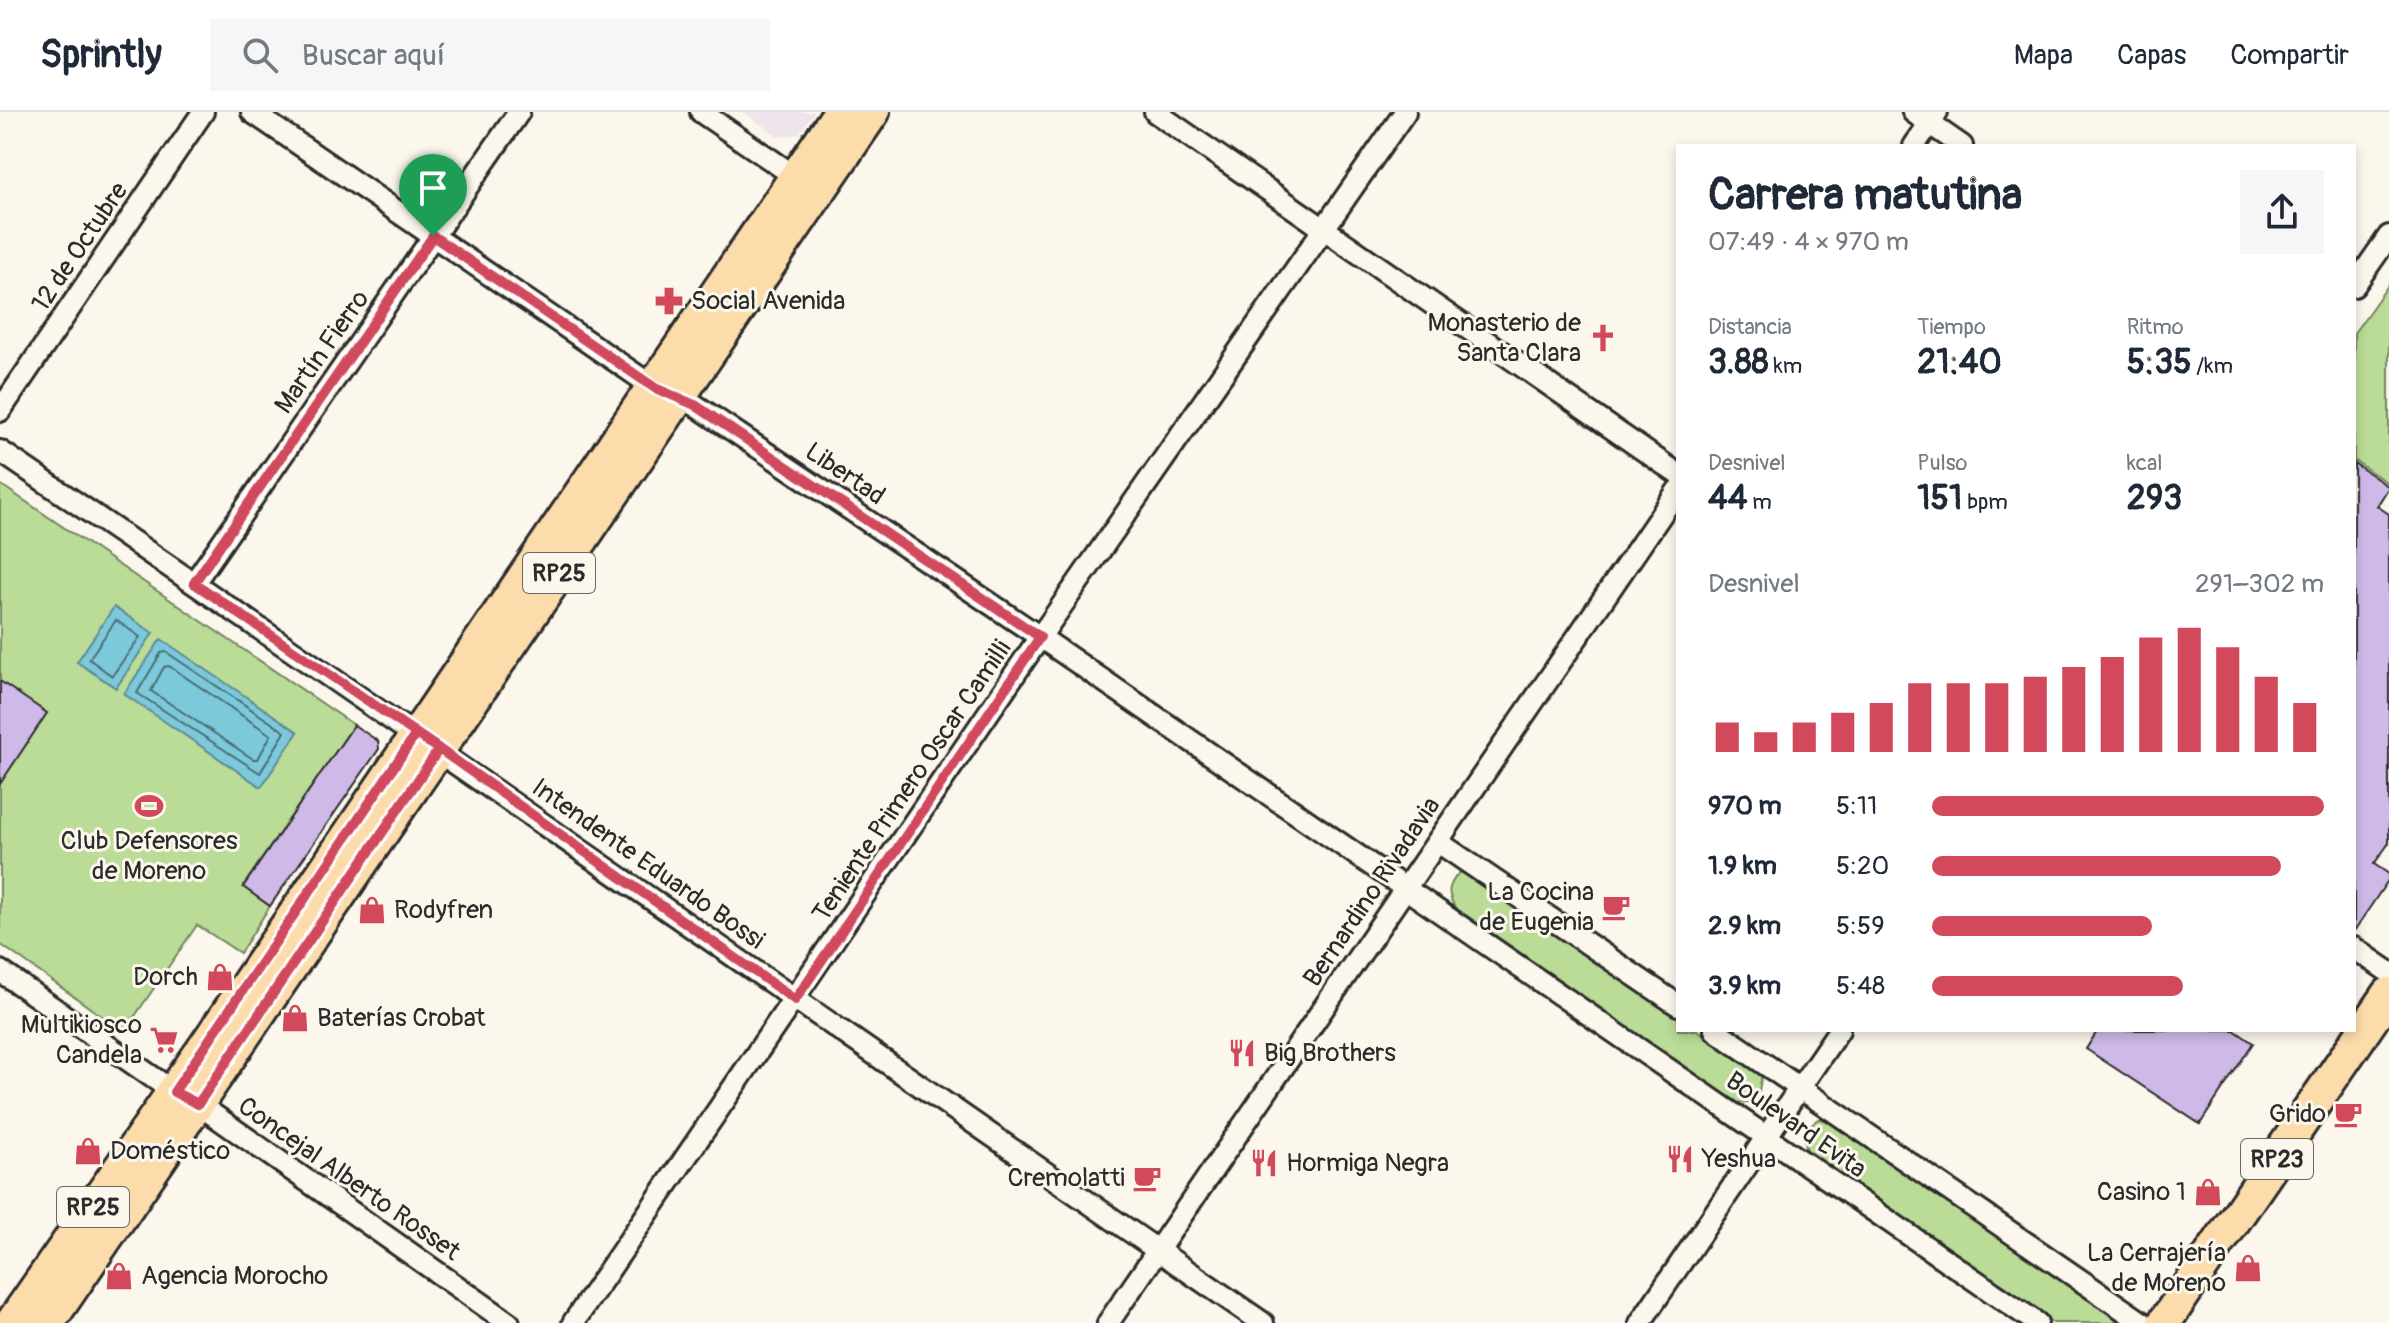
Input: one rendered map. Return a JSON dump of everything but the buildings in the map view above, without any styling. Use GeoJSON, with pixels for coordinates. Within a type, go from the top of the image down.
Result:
{"type":"FeatureCollection","features":[{"type":"Feature","properties":{"kind":"main road","name":"RP25"},"geometry":{"type":"LineString","coordinates":[[667,393],[796,177],[840,112]]}},
{"type":"Feature","properties":{"kind":"main road","name":"RP25"},"geometry":{"type":"LineString","coordinates":[[48,1323],[186,1098],[427,741],[667,393],[873,112]]}},
{"type":"Feature","properties":{"kind":"main road","name":"RP23"},"geometry":{"type":"LineString","coordinates":[[2164,1323],[2389,994]]}},
{"type":"Feature","properties":{"kind":"main road","name":"RP25"},"geometry":{"type":"LineString","coordinates":[[12,1323],[186,1098]]}},
{"type":"Feature","properties":{"kind":"street","name":"12 de Octubre"},"geometry":{"type":"LineString","coordinates":[[0,411],[203,112]]}},
{"type":"Feature","properties":{"kind":"street","name":"Libertad"},"geometry":{"type":"LineString","coordinates":[[252,112],[667,393],[1040,637],[1406,888]]}},
{"type":"Feature","properties":{"kind":"street","name":"Martín Fierro"},"geometry":{"type":"LineString","coordinates":[[194,583],[519,112]]}},
{"type":"Feature","properties":{"kind":"street"},"geometry":{"type":"LineString","coordinates":[[701,112],[796,177]]}},
{"type":"Feature","properties":{"kind":"street"},"geometry":{"type":"LineString","coordinates":[[1155,112],[1676,473]]}},
{"type":"Feature","properties":{"kind":"street","name":"Teniente Primero Oscar Camilli"},"geometry":{"type":"LineString","coordinates":[[573,1323],[1040,637],[1405,112]]}},
{"type":"Feature","properties":{"kind":"street"},"geometry":{"type":"LineString","coordinates":[[1915,144],[1926,116],[1960,144]]}},
{"type":"Feature","properties":{"kind":"street"},"geometry":{"type":"LineString","coordinates":[[2356,283],[2389,236]]}},
{"type":"Feature","properties":{"kind":"street","name":"Intendente Eduardo Bossi"},"geometry":{"type":"LineString","coordinates":[[0,451],[427,741],[1263,1323]]}},
{"type":"Feature","properties":{"kind":"street","name":"Bernardino Rivadavia"},"geometry":{"type":"LineString","coordinates":[[1108,1323],[1676,493]]}},
{"type":"Feature","properties":{"kind":"street"},"geometry":{"type":"LineString","coordinates":[[1438,842],[1676,1004]]}},
{"type":"Feature","properties":{"kind":"street","name":"Boulevard Evita"},"geometry":{"type":"LineString","coordinates":[[1406,888],[2037,1323]]}},
{"type":"Feature","properties":{"kind":"street"},"geometry":{"type":"LineString","coordinates":[[2356,949],[2389,972]]}},
{"type":"Feature","properties":{"kind":"street","name":"Concejal Alberto Rosset"},"geometry":{"type":"LineString","coordinates":[[0,971],[509,1323]]}},
{"type":"Feature","properties":{"kind":"street","name":"Boulevard Evita"},"geometry":{"type":"LineString","coordinates":[[1718,1032],[2143,1323]]}},
{"type":"Feature","properties":{"kind":"street"},"geometry":{"type":"LineString","coordinates":[[1640,1323],[1838,1032]]}},
{"type":"Feature","properties":{"kind":"shaded area"},"geometry":{"type":"Polygon","coordinates":[[[743,112],[814,112],[799,134],[779,137],[743,112]]]}},
{"type":"Feature","properties":{"kind":"green space"},"geometry":{"type":"Polygon","coordinates":[[[2389,284],[2389,484],[2356,461],[2356,330],[2389,284]]]}},
{"type":"Feature","properties":{"kind":"green space","name":"Club Defensores de Moreno"},"geometry":{"type":"Polygon","coordinates":[[[0,484],[354,725],[243,886],[270,906],[240,953],[197,925],[124,1032],[0,944],[0,484]]]}},
{"type":"Feature","properties":{"kind":"green space"},"geometry":{"type":"Polygon","coordinates":[[[1459,873],[1468,873],[1676,1016],[1676,1032],[1700,1032],[1762,1074],[1758,1096],[1749,1102],[1736,1103],[1455,908],[1450,890],[1459,873]]]}},
{"type":"Feature","properties":{"kind":"green space"},"geometry":{"type":"Polygon","coordinates":[[[1818,1119],[1828,1120],[2115,1317],[2116,1323],[2053,1323],[1809,1155],[1805,1135],[1818,1119]]]}},
{"type":"Feature","properties":{"kind":"water"},"geometry":{"type":"Polygon","coordinates":[[[114,607],[153,633],[116,688],[77,662],[114,607]]]}},
{"type":"Feature","properties":{"kind":"water"},"geometry":{"type":"Polygon","coordinates":[[[161,639],[298,732],[261,787],[124,694],[161,639]]]}},
{"type":"Feature","properties":{"kind":"place","name":"Social Avenida"},"geometry":{"type":"Point","coordinates":[669,301]}},
{"type":"Feature","properties":{"kind":"place","name":"Monasterio de Santa Clara"},"geometry":{"type":"Point","coordinates":[1603,338]}},
{"type":"Feature","properties":{"kind":"place","name":"Club Defensores de Moreno"},"geometry":{"type":"Point","coordinates":[149,806]}},
{"type":"Feature","properties":{"kind":"place","name":"La Cocina de Eugenia"},"geometry":{"type":"Point","coordinates":[1616,907]}},
{"type":"Feature","properties":{"kind":"place","name":"Rodyfren"},"geometry":{"type":"Point","coordinates":[372,910]}},
{"type":"Feature","properties":{"kind":"place","name":"Dorch"},"geometry":{"type":"Point","coordinates":[220,977]}},
{"type":"Feature","properties":{"kind":"place","name":"Baterías Crobat"},"geometry":{"type":"Point","coordinates":[295,1018]}},
{"type":"Feature","properties":{"kind":"place","name":"Multikiosco Candela"},"geometry":{"type":"Point","coordinates":[164,1040]}},
{"type":"Feature","properties":{"kind":"place","name":"Big Brothers"},"geometry":{"type":"Point","coordinates":[1242,1053]}},
{"type":"Feature","properties":{"kind":"place","name":"Grido"},"geometry":{"type":"Point","coordinates":[2348,1114]}},
{"type":"Feature","properties":{"kind":"place","name":"Doméstico"},"geometry":{"type":"Point","coordinates":[88,1151]}},
{"type":"Feature","properties":{"kind":"place","name":"Yeshua"},"geometry":{"type":"Point","coordinates":[1680,1159]}},
{"type":"Feature","properties":{"kind":"place","name":"Hormiga Negra"},"geometry":{"type":"Point","coordinates":[1264,1163]}},
{"type":"Feature","properties":{"kind":"place","name":"Cremolatti"},"geometry":{"type":"Point","coordinates":[1147,1178]}},
{"type":"Feature","properties":{"kind":"place","name":"Casino 1"},"geometry":{"type":"Point","coordinates":[2208,1192]}},
{"type":"Feature","properties":{"kind":"place","name":"La Cerrajería de Moreno"},"geometry":{"type":"Point","coordinates":[2248,1268]}},
{"type":"Feature","properties":{"kind":"place","name":"Agencia Morocho"},"geometry":{"type":"Point","coordinates":[119,1276]}},
{"type":"Feature","properties":{"kind":"route"},"geometry":{"type":"LineString","coordinates":[[433,236],[194,583],[439,749],[198,1104],[174,1092],[416,734],[439,749],[795,1000],[1040,637],[695,405],[655,388],[433,236]]}}]}
